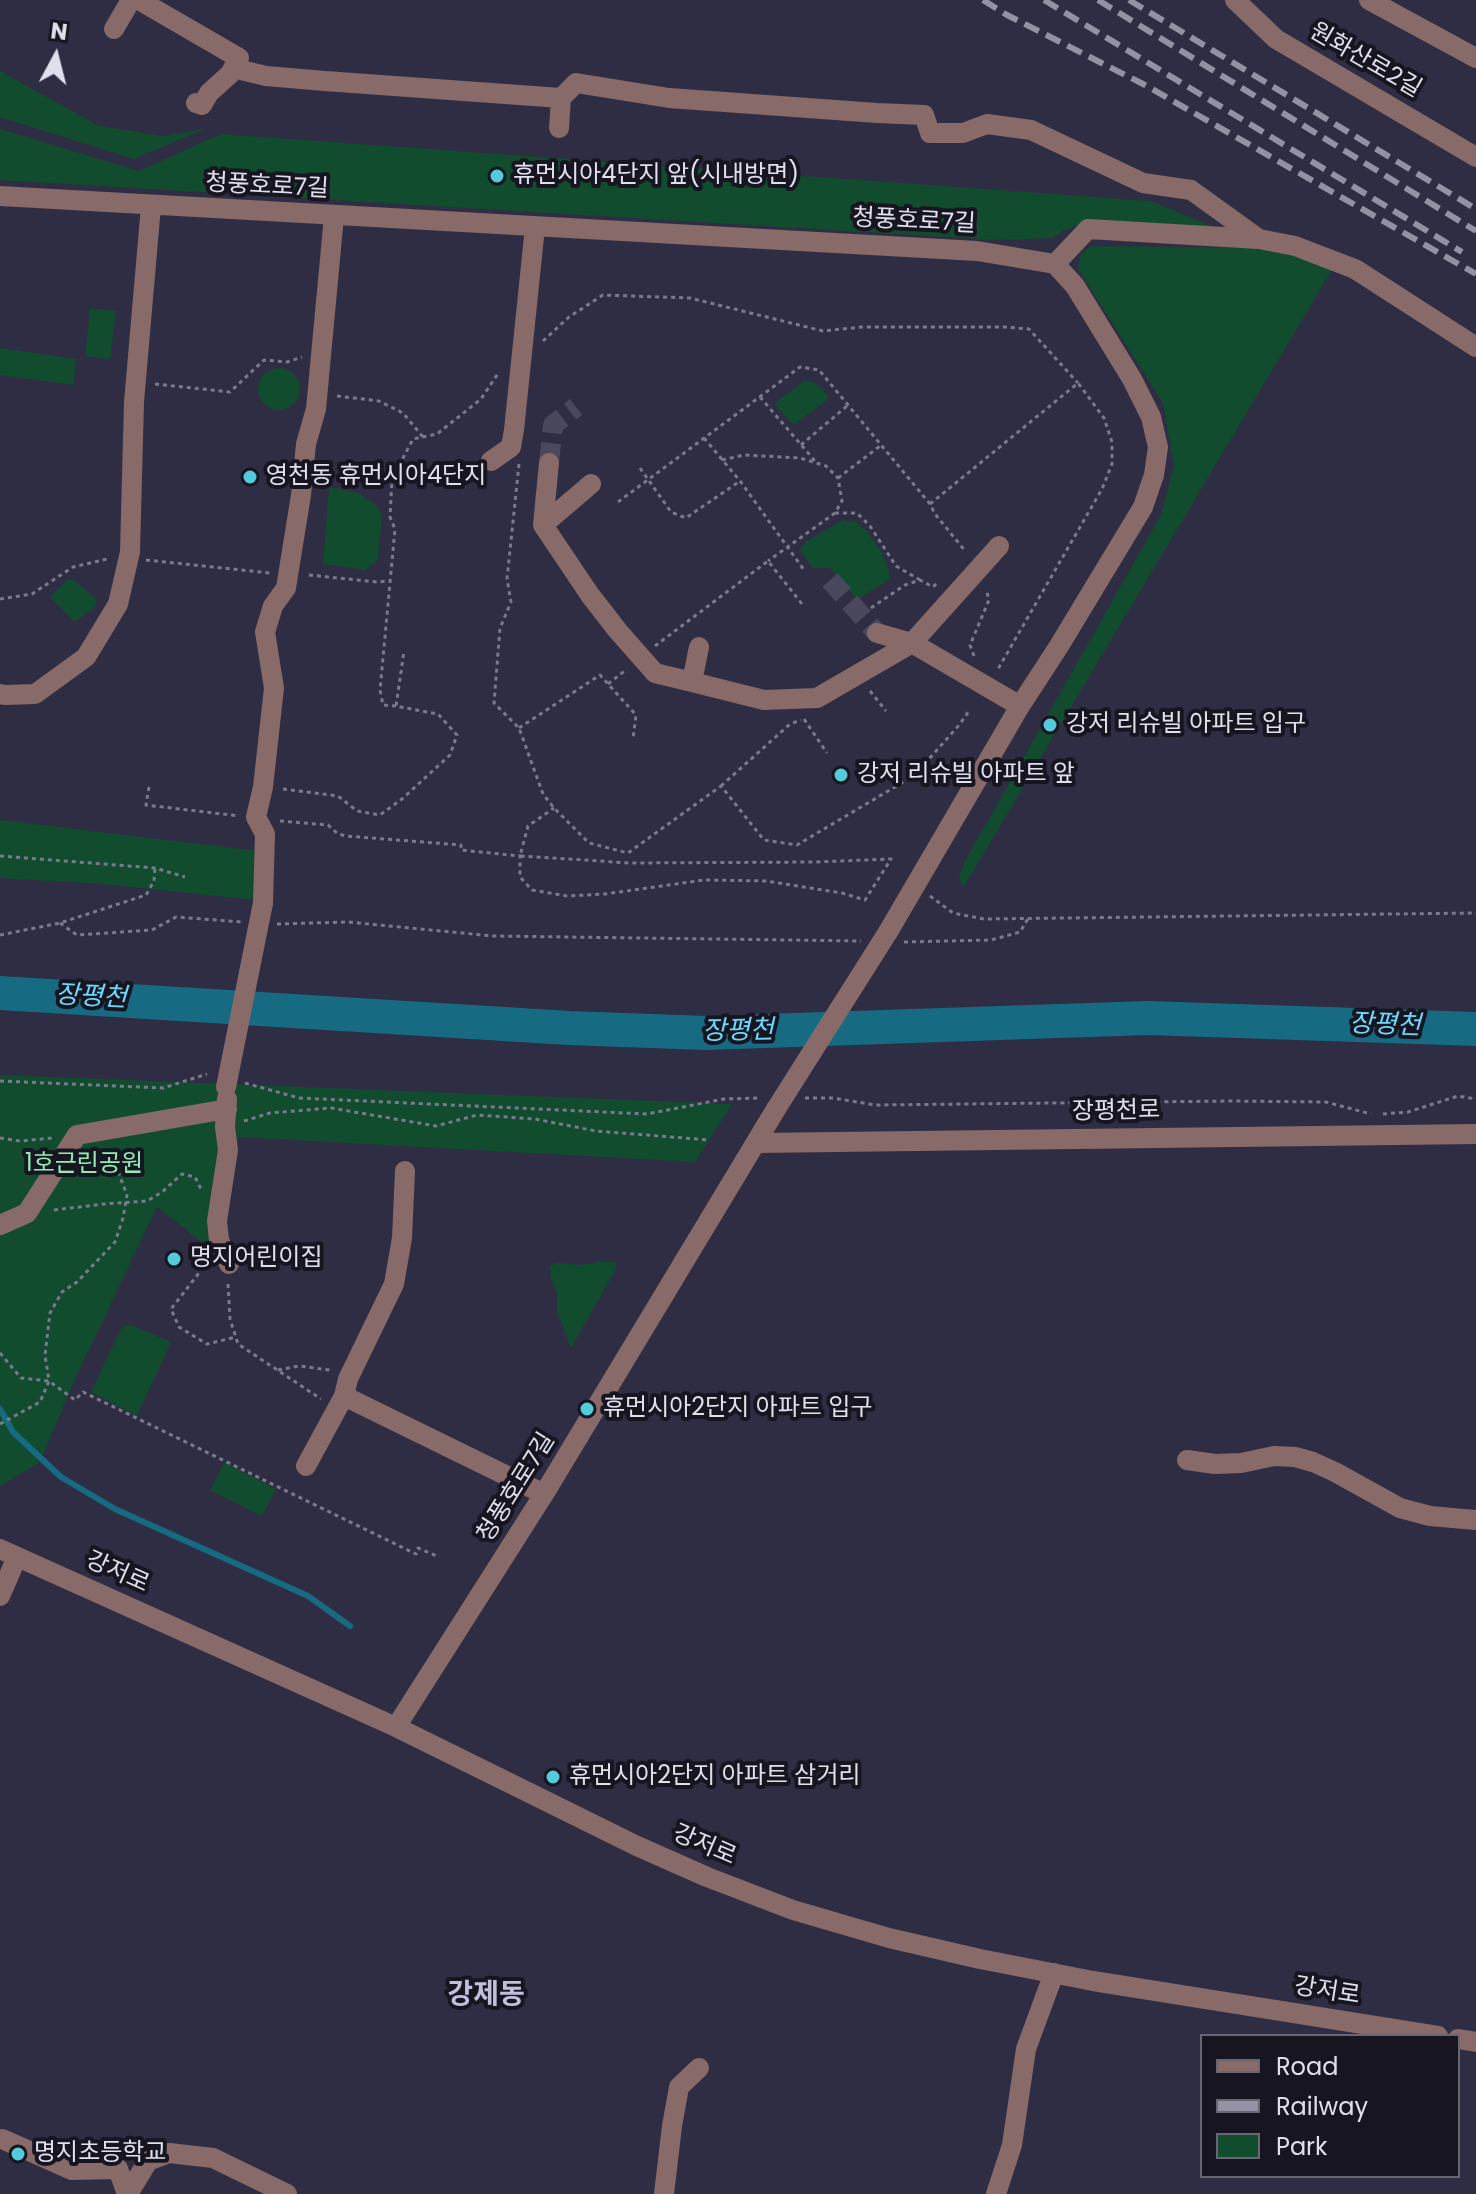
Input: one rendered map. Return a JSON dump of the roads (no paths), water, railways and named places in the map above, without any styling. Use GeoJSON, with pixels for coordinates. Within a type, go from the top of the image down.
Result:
{"type":"FeatureCollection","features":[{"type":"Feature","properties":{"kind":"street"},"geometry":{"type":"LineString","coordinates":[[114,29],[131,0]]}},
{"type":"Feature","properties":{"kind":"street"},"geometry":{"type":"LineString","coordinates":[[139,0],[239,58],[202,105],[196,103]]}},
{"type":"Feature","properties":{"kind":"street","name":"원화산로2길"},"geometry":{"type":"LineString","coordinates":[[1235,0],[1276,39],[1476,157]]}},
{"type":"Feature","properties":{"kind":"street"},"geometry":{"type":"LineString","coordinates":[[1369,0],[1476,58]]}},
{"type":"Feature","properties":{"kind":"street"},"geometry":{"type":"LineString","coordinates":[[233,68],[266,76],[561,98]]}},
{"type":"Feature","properties":{"kind":"street"},"geometry":{"type":"LineString","coordinates":[[559,128],[561,98],[576,83],[669,98],[924,115],[930,133],[963,133],[987,124],[1031,130],[1143,183],[1191,190],[1259,239]]}},
{"type":"Feature","properties":{"kind":"street","name":"청풍호로7길"},"geometry":{"type":"LineString","coordinates":[[0,196],[977,251],[1055,264]]}},
{"type":"Feature","properties":{"kind":"street"},"geometry":{"type":"LineString","coordinates":[[0,694],[35,694],[86,657],[118,604],[128,558],[136,382],[151,206]]}},
{"type":"Feature","properties":{"kind":"street"},"geometry":{"type":"LineString","coordinates":[[229,1264],[219,1240],[217,1221],[228,1150],[226,1118],[263,903],[260,826],[274,688],[265,632],[273,606],[286,588],[306,444],[316,409],[334,216]]}},
{"type":"Feature","properties":{"kind":"street"},"geometry":{"type":"LineString","coordinates":[[491,461],[511,447],[535,227]]}},
{"type":"Feature","properties":{"kind":"street"},"geometry":{"type":"LineString","coordinates":[[877,633],[912,643],[1020,706],[1143,507],[1154,475],[1158,447],[1151,417],[1132,379],[1075,286],[1055,264],[1088,229],[1259,239],[1295,246],[1355,269],[1476,347]]}},
{"type":"Feature","properties":{"kind":"street"},"geometry":{"type":"LineString","coordinates":[[549,463],[543,525],[590,595],[655,673],[764,700],[817,698],[912,643],[999,546]]}},
{"type":"Feature","properties":{"kind":"street"},"geometry":{"type":"LineString","coordinates":[[543,525],[591,484]]}},
{"type":"Feature","properties":{"kind":"street"},"geometry":{"type":"LineString","coordinates":[[692,682],[699,647]]}},
{"type":"Feature","properties":{"kind":"street","name":"청풍호로7길"},"geometry":{"type":"LineString","coordinates":[[396,1727],[544,1494],[714,1216],[756,1143],[774,1104],[896,937],[915,886],[1020,706]]}},
{"type":"Feature","properties":{"kind":"street"},"geometry":{"type":"LineString","coordinates":[[0,1225],[27,1213],[72,1142],[226,1118]]}},
{"type":"Feature","properties":{"kind":"street","name":"장평천로"},"geometry":{"type":"LineString","coordinates":[[756,1143],[1476,1134]]}},
{"type":"Feature","properties":{"kind":"street"},"geometry":{"type":"LineString","coordinates":[[306,1466],[334,1399],[348,1379],[394,1284],[402,1238],[405,1171]]}},
{"type":"Feature","properties":{"kind":"street"},"geometry":{"type":"LineString","coordinates":[[334,1399],[544,1494]]}},
{"type":"Feature","properties":{"kind":"street"},"geometry":{"type":"LineString","coordinates":[[1187,1460],[1215,1464],[1241,1463],[1274,1456],[1295,1457],[1335,1472],[1400,1508],[1430,1516],[1476,1520]]}},
{"type":"Feature","properties":{"kind":"street"},"geometry":{"type":"LineString","coordinates":[[0,1596],[8,1553]]}},
{"type":"Feature","properties":{"kind":"street","name":"강저로"},"geometry":{"type":"LineString","coordinates":[[8,1553],[396,1727],[637,1846],[793,1910],[889,1938],[980,1959],[1426,2034]]}},
{"type":"Feature","properties":{"kind":"street"},"geometry":{"type":"LineString","coordinates":[[996,2194],[1012,2145],[1026,2049],[1054,1973]]}},
{"type":"Feature","properties":{"kind":"street"},"geometry":{"type":"LineString","coordinates":[[664,2194],[679,2087],[699,2068]]}},
{"type":"Feature","properties":{"kind":"street"},"geometry":{"type":"LineString","coordinates":[[2,2139],[72,2170],[118,2169],[127,2194]]}},
{"type":"Feature","properties":{"kind":"street"},"geometry":{"type":"LineString","coordinates":[[127,2194],[148,2161],[169,2153],[213,2158],[287,2194]]}},
{"type":"Feature","properties":{"kind":"waterway","name":"장평천"},"geometry":{"type":"LineString","coordinates":[[0,993],[569,1028],[706,1033],[1148,1018],[1476,1029]]}},
{"type":"Feature","properties":{"kind":"waterway"},"geometry":{"type":"LineString","coordinates":[[0,1409],[13,1432],[61,1477],[115,1509],[308,1596],[350,1626]]}},
{"type":"Feature","properties":{"kind":"tunnel"},"geometry":{"type":"LineString","coordinates":[[549,463],[553,425],[576,407]]}},
{"type":"Feature","properties":{"kind":"tunnel"},"geometry":{"type":"LineString","coordinates":[[830,580],[877,633]]}},
{"type":"Feature","properties":{"kind":"railway"},"geometry":{"type":"LineString","coordinates":[[983,0],[1145,85],[1476,274]]}},
{"type":"Feature","properties":{"kind":"railway"},"geometry":{"type":"LineString","coordinates":[[1044,0],[1462,252]]}},
{"type":"Feature","properties":{"kind":"railway"},"geometry":{"type":"LineString","coordinates":[[1098,0],[1476,231]]}},
{"type":"Feature","properties":{"kind":"railway"},"geometry":{"type":"LineString","coordinates":[[1129,0],[1476,209]]}},
{"type":"Feature","properties":{"kind":"place","name":"휴먼시아4단지 앞(시내방면)"},"geometry":{"type":"Point","coordinates":[497,176]}},
{"type":"Feature","properties":{"kind":"place","name":"영천동 휴먼시아4단지"},"geometry":{"type":"Point","coordinates":[250,477]}},
{"type":"Feature","properties":{"kind":"place","name":"강저 리슈빌 아파트 입구"},"geometry":{"type":"Point","coordinates":[1050,725]}},
{"type":"Feature","properties":{"kind":"place","name":"강저 리슈빌 아파트 앞"},"geometry":{"type":"Point","coordinates":[841,775]}},
{"type":"Feature","properties":{"kind":"place","name":"명지어린이집"},"geometry":{"type":"Point","coordinates":[174,1259]}},
{"type":"Feature","properties":{"kind":"place","name":"휴먼시아2단지 아파트 입구"},"geometry":{"type":"Point","coordinates":[587,1409]}},
{"type":"Feature","properties":{"kind":"place","name":"휴먼시아2단지 아파트 삼거리"},"geometry":{"type":"Point","coordinates":[553,1777]}},
{"type":"Feature","properties":{"kind":"place","name":"명지초등학교"},"geometry":{"type":"Point","coordinates":[18,2154]}},
{"type":"Feature","properties":{"kind":"district","name":"강제동"},"geometry":{"type":"Point","coordinates":[486,1996]}},
{"type":"Feature","properties":{"kind":"park label","name":"1호근린공원"},"geometry":{"type":"Point","coordinates":[84,1165]}}]}
